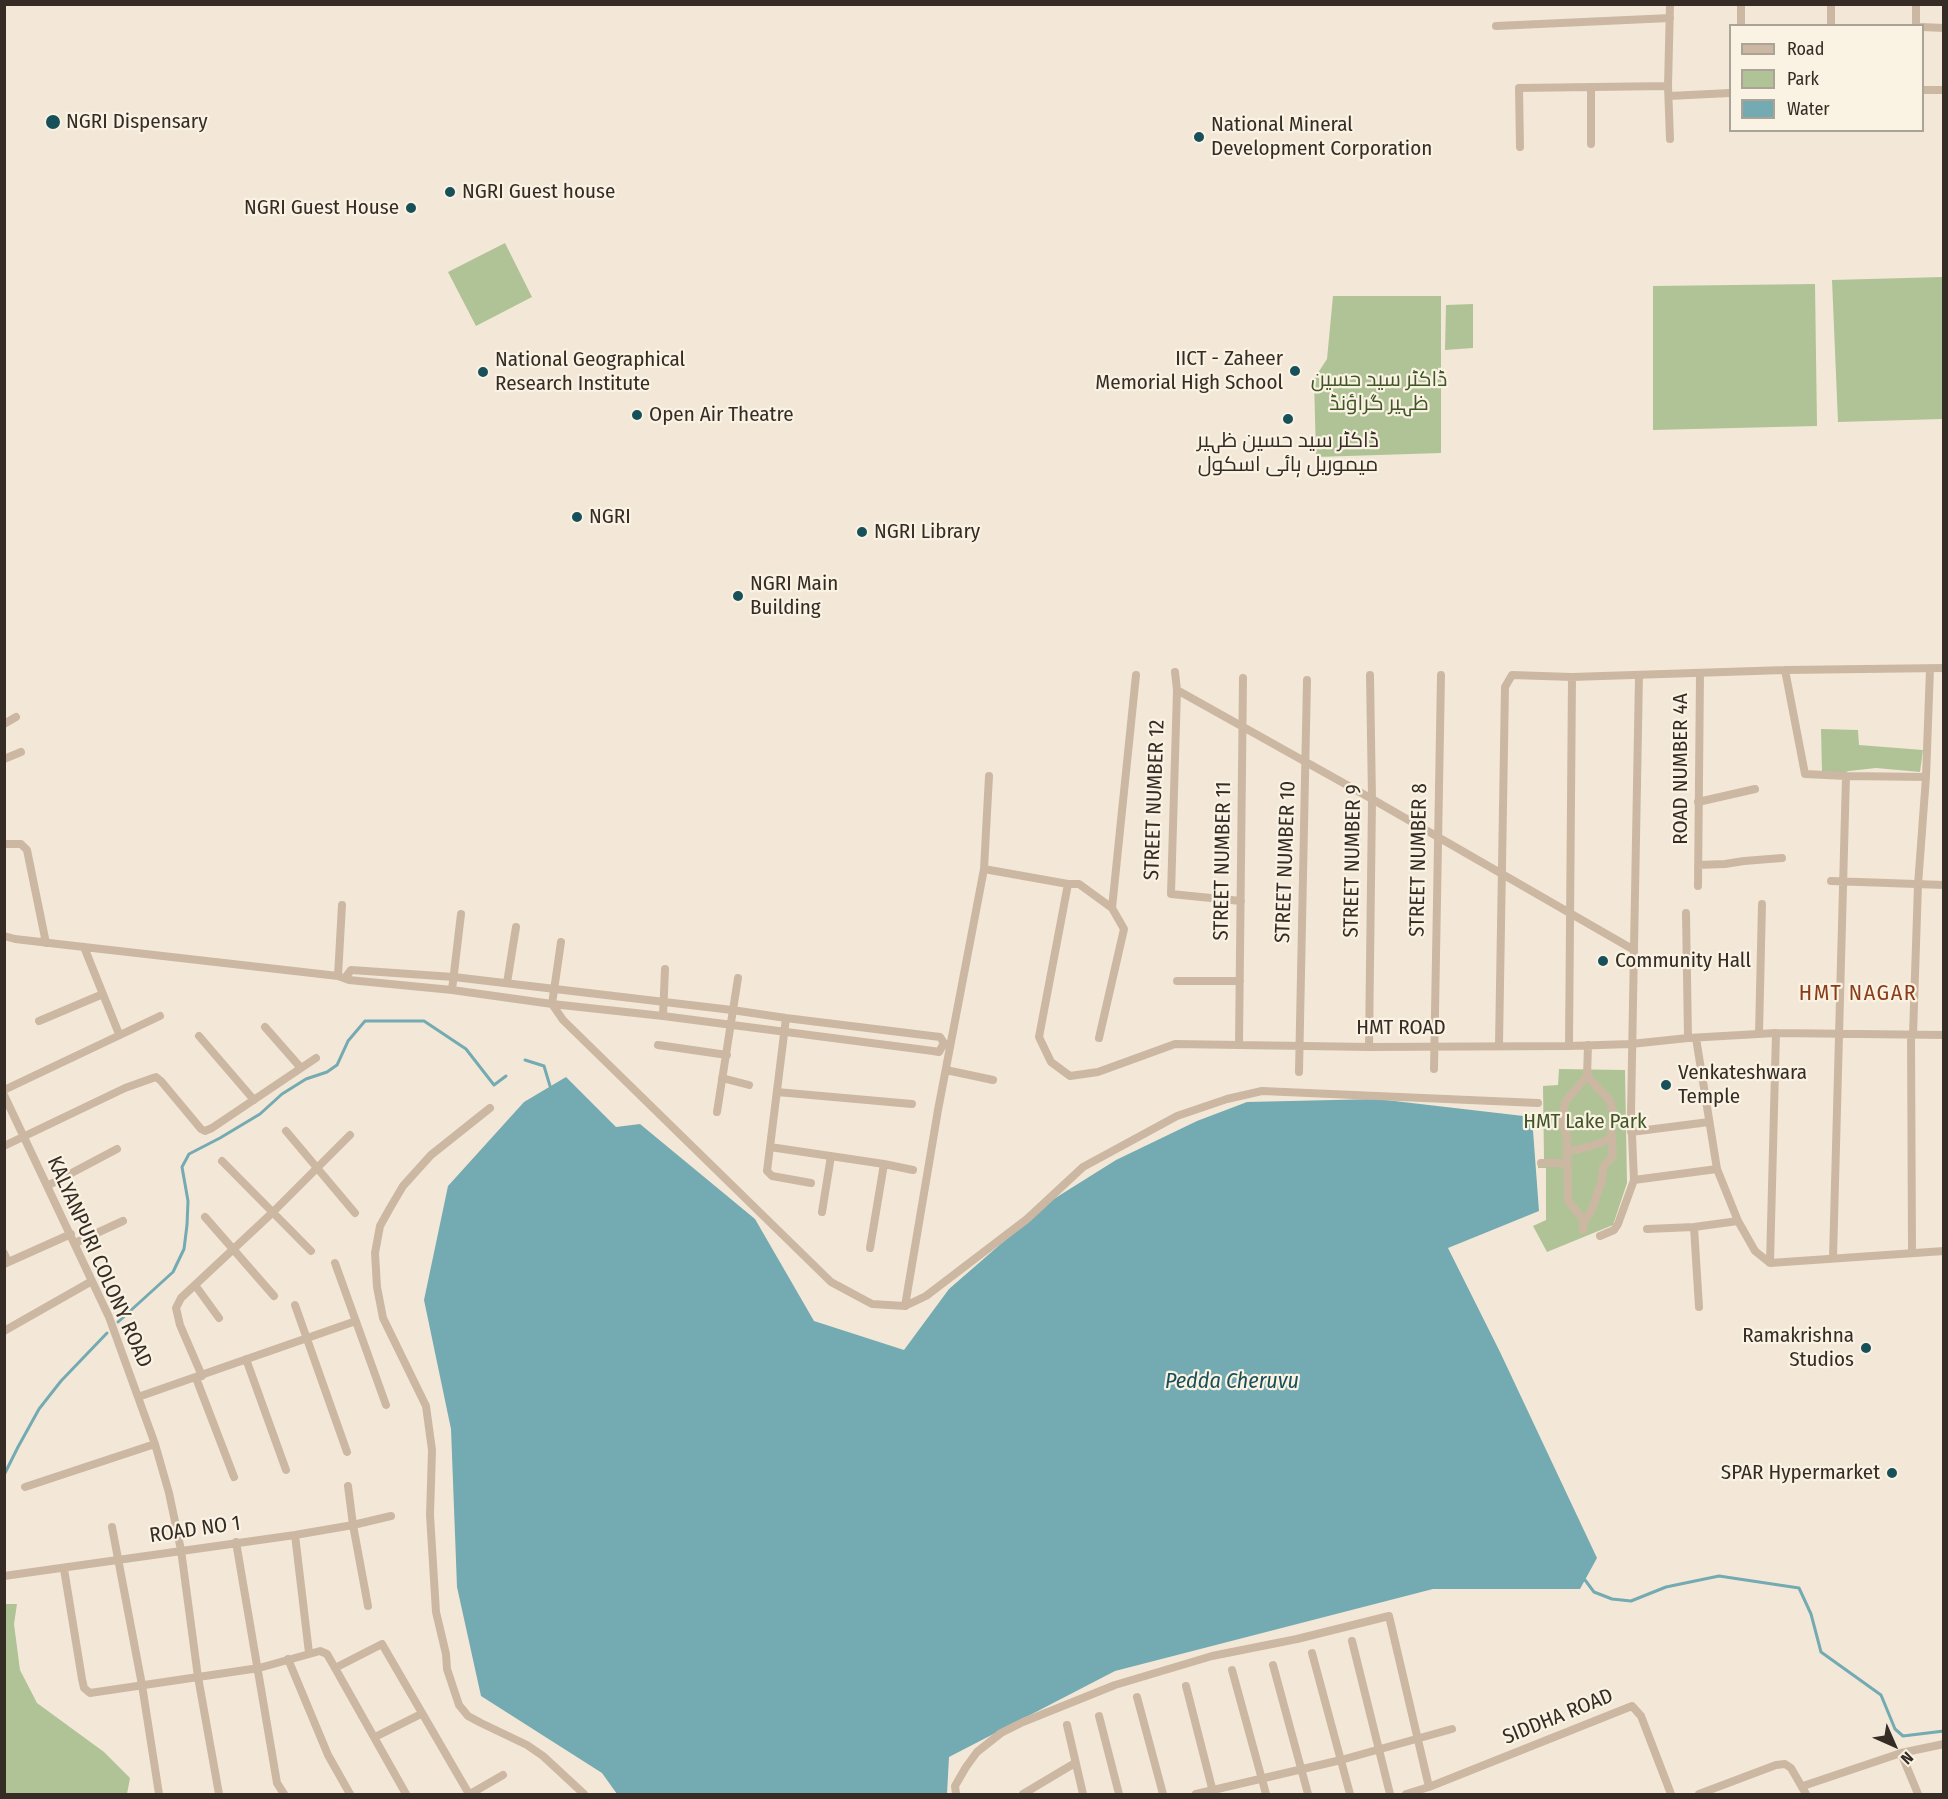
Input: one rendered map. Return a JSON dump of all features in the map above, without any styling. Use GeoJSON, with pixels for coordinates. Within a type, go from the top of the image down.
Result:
{"type":"FeatureCollection","features":[{"type":"Feature","properties":{"kind":"street"},"geometry":{"type":"LineString","coordinates":[[1670,4],[1668,86],[1670,139]]}},
{"type":"Feature","properties":{"kind":"street"},"geometry":{"type":"LineString","coordinates":[[1741,4],[1741,24]]}},
{"type":"Feature","properties":{"kind":"street"},"geometry":{"type":"LineString","coordinates":[[1831,4],[1831,24]]}},
{"type":"Feature","properties":{"kind":"street"},"geometry":{"type":"LineString","coordinates":[[1916,4],[1916,24]]}},
{"type":"Feature","properties":{"kind":"street"},"geometry":{"type":"LineString","coordinates":[[1496,26],[1670,18]]}},
{"type":"Feature","properties":{"kind":"street"},"geometry":{"type":"LineString","coordinates":[[1924,27],[1944,28]]}},
{"type":"Feature","properties":{"kind":"street"},"geometry":{"type":"LineString","coordinates":[[1520,147],[1519,87],[1668,86]]}},
{"type":"Feature","properties":{"kind":"street"},"geometry":{"type":"LineString","coordinates":[[1591,87],[1591,144]]}},
{"type":"Feature","properties":{"kind":"street"},"geometry":{"type":"LineString","coordinates":[[1924,90],[1944,90]]}},
{"type":"Feature","properties":{"kind":"street"},"geometry":{"type":"LineString","coordinates":[[1669,96],[1729,93]]}},
{"type":"Feature","properties":{"kind":"street"},"geometry":{"type":"LineString","coordinates":[[1499,1045],[1505,687],[1512,675],[1572,677],[1785,670],[1944,668]]}},
{"type":"Feature","properties":{"kind":"street"},"geometry":{"type":"LineString","coordinates":[[1912,1252],[1912,1035],[1930,669]]}},
{"type":"Feature","properties":{"kind":"street"},"geometry":{"type":"LineString","coordinates":[[1785,670],[1804,774],[1926,777]]}},
{"type":"Feature","properties":{"kind":"street","name":"STREET NUMBER 12"},"geometry":{"type":"LineString","coordinates":[[1175,672],[1177,690],[1171,894],[1240,901]]}},
{"type":"Feature","properties":{"kind":"street","name":"ROAD NUMBER 4A"},"geometry":{"type":"LineString","coordinates":[[1698,886],[1700,673]]}},
{"type":"Feature","properties":{"kind":"street","name":"STREET NUMBER 12"},"geometry":{"type":"LineString","coordinates":[[1112,908],[1136,675]]}},
{"type":"Feature","properties":{"kind":"street","name":"STREET NUMBER 9"},"geometry":{"type":"LineString","coordinates":[[1369,1047],[1372,799],[1370,675]]}},
{"type":"Feature","properties":{"kind":"street","name":"STREET NUMBER 8"},"geometry":{"type":"LineString","coordinates":[[1434,1069],[1441,675]]}},
{"type":"Feature","properties":{"kind":"street"},"geometry":{"type":"LineString","coordinates":[[1600,1236],[1614,1230],[1618,1224],[1634,1180],[1631,1132],[1631,1044],[1640,675]]}},
{"type":"Feature","properties":{"kind":"street"},"geometry":{"type":"LineString","coordinates":[[1569,1046],[1572,677]]}},
{"type":"Feature","properties":{"kind":"street","name":"STREET NUMBER 11"},"geometry":{"type":"LineString","coordinates":[[1239,1044],[1243,678]]}},
{"type":"Feature","properties":{"kind":"street","name":"STREET NUMBER 10"},"geometry":{"type":"LineString","coordinates":[[1299,1072],[1307,680]]}},
{"type":"Feature","properties":{"kind":"street"},"geometry":{"type":"LineString","coordinates":[[1177,690],[1634,950]]}},
{"type":"Feature","properties":{"kind":"street"},"geometry":{"type":"LineString","coordinates":[[4,724],[16,717]]}},
{"type":"Feature","properties":{"kind":"street"},"geometry":{"type":"LineString","coordinates":[[4,759],[21,752]]}},
{"type":"Feature","properties":{"kind":"street"},"geometry":{"type":"LineString","coordinates":[[905,1306],[984,869],[989,776]]}},
{"type":"Feature","properties":{"kind":"street"},"geometry":{"type":"LineString","coordinates":[[1833,1258],[1846,776]]}},
{"type":"Feature","properties":{"kind":"street"},"geometry":{"type":"LineString","coordinates":[[1698,802],[1755,789]]}},
{"type":"Feature","properties":{"kind":"street"},"geometry":{"type":"LineString","coordinates":[[4,844],[21,844],[27,850],[46,943]]}},
{"type":"Feature","properties":{"kind":"street"},"geometry":{"type":"LineString","coordinates":[[1698,865],[1782,858]]}},
{"type":"Feature","properties":{"kind":"street"},"geometry":{"type":"LineString","coordinates":[[984,869],[1079,884],[1112,908],[1124,929],[1099,1038]]}},
{"type":"Feature","properties":{"kind":"street"},"geometry":{"type":"LineString","coordinates":[[1832,881],[1944,885]]}},
{"type":"Feature","properties":{"kind":"street","name":"HMT ROAD"},"geometry":{"type":"LineString","coordinates":[[1068,884],[1039,1037],[1051,1062],[1070,1076],[1098,1072],[1175,1044],[1299,1044],[1369,1047],[1569,1046],[1631,1044],[1776,1033],[1944,1035]]}},
{"type":"Feature","properties":{"kind":"street"},"geometry":{"type":"LineString","coordinates":[[341,977],[342,904]]}},
{"type":"Feature","properties":{"kind":"street"},"geometry":{"type":"LineString","coordinates":[[1759,1034],[1762,904]]}},
{"type":"Feature","properties":{"kind":"street"},"geometry":{"type":"LineString","coordinates":[[1686,913],[1692,1038],[1710,1122],[1717,1169],[1738,1221],[1755,1251],[1770,1263],[1944,1251]]}},
{"type":"Feature","properties":{"kind":"street"},"geometry":{"type":"LineString","coordinates":[[452,990],[461,914]]}},
{"type":"Feature","properties":{"kind":"street"},"geometry":{"type":"LineString","coordinates":[[507,983],[516,927]]}},
{"type":"Feature","properties":{"kind":"street"},"geometry":{"type":"LineString","coordinates":[[4,936],[939,1052],[944,1043],[940,1037],[890,1030],[454,977],[351,970],[341,977]]}},
{"type":"Feature","properties":{"kind":"street"},"geometry":{"type":"LineString","coordinates":[[561,942],[552,1004],[563,1020],[831,1282],[872,1304],[905,1306],[926,1296],[1027,1219],[1083,1167],[1177,1116],[1227,1099],[1262,1091],[1538,1103]]}},
{"type":"Feature","properties":{"kind":"street"},"geometry":{"type":"LineString","coordinates":[[84,947],[119,1034]]}},
{"type":"Feature","properties":{"kind":"street"},"geometry":{"type":"LineString","coordinates":[[663,1016],[666,969]]}},
{"type":"Feature","properties":{"kind":"street"},"geometry":{"type":"LineString","coordinates":[[717,1112],[738,978]]}},
{"type":"Feature","properties":{"kind":"street"},"geometry":{"type":"LineString","coordinates":[[1178,981],[1240,981]]}},
{"type":"Feature","properties":{"kind":"street"},"geometry":{"type":"LineString","coordinates":[[39,1021],[103,994]]}},
{"type":"Feature","properties":{"kind":"street"},"geometry":{"type":"LineString","coordinates":[[4,1090],[160,1016]]}},
{"type":"Feature","properties":{"kind":"street"},"geometry":{"type":"LineString","coordinates":[[786,1018],[767,1171],[769,1174],[811,1183]]}},
{"type":"Feature","properties":{"kind":"street"},"geometry":{"type":"LineString","coordinates":[[265,1027],[301,1068]]}},
{"type":"Feature","properties":{"kind":"street"},"geometry":{"type":"LineString","coordinates":[[888,1046],[890,1030]]}},
{"type":"Feature","properties":{"kind":"street"},"geometry":{"type":"LineString","coordinates":[[1770,1263],[1776,1033]]}},
{"type":"Feature","properties":{"kind":"street"},"geometry":{"type":"LineString","coordinates":[[199,1036],[254,1100]]}},
{"type":"Feature","properties":{"kind":"street"},"geometry":{"type":"LineString","coordinates":[[658,1045],[727,1055]]}},
{"type":"Feature","properties":{"kind":"street"},"geometry":{"type":"LineString","coordinates":[[1584,1220],[1568,1201],[1567,1137],[1562,1120],[1565,1102],[1587,1076],[1588,1045]]}},
{"type":"Feature","properties":{"kind":"street"},"geometry":{"type":"LineString","coordinates":[[4,1146],[125,1088],[156,1077],[205,1131],[316,1058]]}},
{"type":"Feature","properties":{"kind":"street"},"geometry":{"type":"LineString","coordinates":[[946,1070],[993,1080]]}},
{"type":"Feature","properties":{"kind":"street"},"geometry":{"type":"LineString","coordinates":[[1583,1230],[1584,1220],[1591,1212],[1602,1180],[1603,1167],[1613,1156],[1613,1113],[1610,1101],[1587,1076]]}},
{"type":"Feature","properties":{"kind":"street"},"geometry":{"type":"LineString","coordinates":[[722,1078],[749,1085]]}},
{"type":"Feature","properties":{"kind":"street"},"geometry":{"type":"LineString","coordinates":[[777,1092],[912,1104]]}},
{"type":"Feature","properties":{"kind":"street","name":"KALYANPURI COLONY ROAD"},"geometry":{"type":"LineString","coordinates":[[4,1095],[109,1317],[155,1444],[169,1493],[181,1550],[198,1677],[219,1794]]}},
{"type":"Feature","properties":{"kind":"street"},"geometry":{"type":"LineString","coordinates":[[490,1108],[431,1155],[404,1186],[390,1208],[380,1226],[375,1252],[377,1287],[383,1318],[426,1406],[430,1422],[432,1450],[430,1515],[436,1612],[446,1654],[447,1670],[459,1705],[468,1716],[481,1724],[527,1745],[543,1756],[584,1794]]}},
{"type":"Feature","properties":{"kind":"street"},"geometry":{"type":"LineString","coordinates":[[1631,1132],[1710,1122]]}},
{"type":"Feature","properties":{"kind":"street"},"geometry":{"type":"LineString","coordinates":[[286,1131],[355,1213]]}},
{"type":"Feature","properties":{"kind":"street"},"geometry":{"type":"LineString","coordinates":[[234,1477],[176,1308],[181,1298],[272,1213],[350,1135]]}},
{"type":"Feature","properties":{"kind":"street"},"geometry":{"type":"LineString","coordinates":[[1567,1152],[1598,1144],[1612,1137]]}},
{"type":"Feature","properties":{"kind":"street"},"geometry":{"type":"LineString","coordinates":[[770,1147],[913,1170]]}},
{"type":"Feature","properties":{"kind":"street"},"geometry":{"type":"LineString","coordinates":[[47,1186],[117,1149]]}},
{"type":"Feature","properties":{"kind":"street"},"geometry":{"type":"LineString","coordinates":[[822,1212],[831,1156]]}},
{"type":"Feature","properties":{"kind":"street"},"geometry":{"type":"LineString","coordinates":[[222,1161],[311,1251]]}},
{"type":"Feature","properties":{"kind":"street"},"geometry":{"type":"LineString","coordinates":[[1541,1163],[1568,1163]]}},
{"type":"Feature","properties":{"kind":"street"},"geometry":{"type":"LineString","coordinates":[[870,1248],[884,1164]]}},
{"type":"Feature","properties":{"kind":"street"},"geometry":{"type":"LineString","coordinates":[[1634,1180],[1717,1169]]}},
{"type":"Feature","properties":{"kind":"street"},"geometry":{"type":"LineString","coordinates":[[205,1217],[274,1296]]}},
{"type":"Feature","properties":{"kind":"street"},"geometry":{"type":"LineString","coordinates":[[75,1243],[123,1221]]}},
{"type":"Feature","properties":{"kind":"street"},"geometry":{"type":"LineString","coordinates":[[1647,1229],[1695,1227],[1738,1221]]}},
{"type":"Feature","properties":{"kind":"street"},"geometry":{"type":"LineString","coordinates":[[1695,1227],[1699,1307]]}},
{"type":"Feature","properties":{"kind":"street"},"geometry":{"type":"LineString","coordinates":[[4,1253],[6,1263],[71,1234]]}},
{"type":"Feature","properties":{"kind":"street"},"geometry":{"type":"LineString","coordinates":[[335,1263],[386,1405]]}},
{"type":"Feature","properties":{"kind":"street"},"geometry":{"type":"LineString","coordinates":[[4,1331],[92,1281]]}},
{"type":"Feature","properties":{"kind":"street"},"geometry":{"type":"LineString","coordinates":[[195,1285],[219,1318]]}},
{"type":"Feature","properties":{"kind":"street"},"geometry":{"type":"LineString","coordinates":[[295,1305],[347,1452]]}},
{"type":"Feature","properties":{"kind":"street"},"geometry":{"type":"LineString","coordinates":[[138,1397],[356,1321]]}},
{"type":"Feature","properties":{"kind":"street"},"geometry":{"type":"LineString","coordinates":[[246,1359],[286,1470]]}},
{"type":"Feature","properties":{"kind":"street"},"geometry":{"type":"LineString","coordinates":[[25,1487],[155,1444]]}},
{"type":"Feature","properties":{"kind":"street"},"geometry":{"type":"LineString","coordinates":[[348,1486],[368,1606]]}},
{"type":"Feature","properties":{"kind":"street","name":"ROAD NO 1"},"geometry":{"type":"LineString","coordinates":[[4,1576],[295,1535],[391,1516]]}},
{"type":"Feature","properties":{"kind":"street"},"geometry":{"type":"LineString","coordinates":[[112,1527],[142,1685],[159,1794]]}},
{"type":"Feature","properties":{"kind":"street"},"geometry":{"type":"LineString","coordinates":[[295,1535],[309,1653]]}},
{"type":"Feature","properties":{"kind":"street"},"geometry":{"type":"LineString","coordinates":[[236,1542],[277,1783],[284,1794]]}},
{"type":"Feature","properties":{"kind":"street"},"geometry":{"type":"LineString","coordinates":[[64,1569],[84,1688],[90,1693],[259,1668],[320,1651],[327,1654],[406,1794]]}},
{"type":"Feature","properties":{"kind":"street"},"geometry":{"type":"LineString","coordinates":[[956,1794],[955,1786],[977,1752],[1001,1733],[1034,1718],[1115,1685],[1212,1656],[1297,1640],[1389,1616],[1429,1787]]}},
{"type":"Feature","properties":{"kind":"street"},"geometry":{"type":"LineString","coordinates":[[1352,1641],[1390,1794]]}},
{"type":"Feature","properties":{"kind":"street"},"geometry":{"type":"LineString","coordinates":[[335,1668],[382,1644],[470,1794],[503,1774]]}},
{"type":"Feature","properties":{"kind":"street"},"geometry":{"type":"LineString","coordinates":[[1312,1653],[1350,1794]]}},
{"type":"Feature","properties":{"kind":"street"},"geometry":{"type":"LineString","coordinates":[[288,1659],[328,1755],[350,1794]]}},
{"type":"Feature","properties":{"kind":"street"},"geometry":{"type":"LineString","coordinates":[[1273,1665],[1308,1794]]}},
{"type":"Feature","properties":{"kind":"street"},"geometry":{"type":"LineString","coordinates":[[1232,1670],[1266,1794]]}},
{"type":"Feature","properties":{"kind":"street"},"geometry":{"type":"LineString","coordinates":[[1186,1686],[1213,1792]]}},
{"type":"Feature","properties":{"kind":"street"},"geometry":{"type":"LineString","coordinates":[[1137,1697],[1163,1794]]}},
{"type":"Feature","properties":{"kind":"street","name":"SIDDHA ROAD"},"geometry":{"type":"LineString","coordinates":[[1406,1794],[1429,1787],[1632,1706],[1641,1716],[1671,1794]]}},
{"type":"Feature","properties":{"kind":"street"},"geometry":{"type":"LineString","coordinates":[[375,1737],[421,1714]]}},
{"type":"Feature","properties":{"kind":"street"},"geometry":{"type":"LineString","coordinates":[[1099,1716],[1119,1794]]}},
{"type":"Feature","properties":{"kind":"street"},"geometry":{"type":"LineString","coordinates":[[1067,1725],[1083,1794]]}},
{"type":"Feature","properties":{"kind":"street"},"geometry":{"type":"LineString","coordinates":[[1196,1794],[1213,1792],[1261,1778],[1341,1760],[1452,1729]]}},
{"type":"Feature","properties":{"kind":"street"},"geometry":{"type":"LineString","coordinates":[[1803,1786],[1901,1753],[1944,1744]]}},
{"type":"Feature","properties":{"kind":"street"},"geometry":{"type":"LineString","coordinates":[[1901,1753],[1918,1794]]}},
{"type":"Feature","properties":{"kind":"street"},"geometry":{"type":"LineString","coordinates":[[1023,1794],[1075,1763]]}},
{"type":"Feature","properties":{"kind":"street"},"geometry":{"type":"LineString","coordinates":[[1699,1794],[1776,1765],[1785,1764],[1791,1768],[1806,1794]]}},
{"type":"Feature","properties":{"kind":"street"},"geometry":{"type":"LineString","coordinates":[[1720,1785],[1724,1794]]}},
{"type":"Feature","properties":{"kind":"green space"},"geometry":{"type":"Polygon","coordinates":[[[505,243],[532,297],[476,326],[448,272],[505,243]]]}},
{"type":"Feature","properties":{"kind":"green space"},"geometry":{"type":"Polygon","coordinates":[[[1943,277],[1943,419],[1838,422],[1832,280],[1943,277]]]}},
{"type":"Feature","properties":{"kind":"green space"},"geometry":{"type":"Polygon","coordinates":[[[1815,284],[1817,426],[1653,430],[1653,286],[1815,284]]]}},
{"type":"Feature","properties":{"kind":"green space","name":"ڈاکٹر سید حسین ظہیر گراؤنڈ"},"geometry":{"type":"Polygon","coordinates":[[[1333,296],[1441,296],[1441,453],[1316,457],[1314,379],[1327,359],[1333,296]]]}},
{"type":"Feature","properties":{"kind":"green space"},"geometry":{"type":"Polygon","coordinates":[[[1473,304],[1473,348],[1445,350],[1446,305],[1473,304]]]}},
{"type":"Feature","properties":{"kind":"green space"},"geometry":{"type":"Polygon","coordinates":[[[1821,729],[1858,730],[1859,745],[1923,750],[1920,772],[1876,768],[1836,775],[1822,773],[1821,729]]]}},
{"type":"Feature","properties":{"kind":"green space","name":"HMT Lake Park"},"geometry":{"type":"Polygon","coordinates":[[[1559,1069],[1625,1070],[1627,1183],[1613,1225],[1547,1252],[1533,1226],[1546,1220],[1546,1168],[1538,1168],[1538,1161],[1544,1159],[1543,1086],[1558,1085],[1559,1069]]]}},
{"type":"Feature","properties":{"kind":"green space"},"geometry":{"type":"Polygon","coordinates":[[[4,1604],[17,1604],[14,1624],[20,1670],[37,1703],[104,1752],[130,1778],[127,1794],[5,1794],[4,1604]]]}},
{"type":"Feature","properties":{"kind":"water","name":"Pedda Cheruvu"},"geometry":{"type":"Polygon","coordinates":[[[566,1077],[616,1127],[640,1124],[755,1219],[814,1321],[904,1350],[949,1289],[1049,1202],[1116,1160],[1197,1121],[1247,1102],[1377,1099],[1532,1117],[1539,1211],[1448,1248],[1500,1352],[1597,1558],[1580,1589],[1433,1589],[1115,1671],[949,1757],[947,1794],[617,1794],[602,1773],[481,1696],[457,1587],[451,1429],[424,1300],[448,1186],[524,1102],[566,1077]]]}},
{"type":"Feature","properties":{"kind":"waterway"},"geometry":{"type":"LineString","coordinates":[[118,1322],[173,1272],[184,1249],[188,1201],[182,1167],[189,1154],[260,1114],[282,1094],[306,1079],[327,1072],[337,1065],[348,1041],[365,1021],[424,1021],[466,1049],[494,1085],[506,1076]]}},
{"type":"Feature","properties":{"kind":"waterway"},"geometry":{"type":"LineString","coordinates":[[525,1060],[544,1066],[550,1086]]}},
{"type":"Feature","properties":{"kind":"waterway"},"geometry":{"type":"LineString","coordinates":[[4,1475],[39,1409],[61,1381],[107,1333]]}},
{"type":"Feature","properties":{"kind":"waterway"},"geometry":{"type":"LineString","coordinates":[[1585,1580],[1594,1592],[1612,1599],[1631,1601],[1666,1587],[1719,1576],[1799,1588],[1811,1614],[1821,1652],[1881,1695],[1895,1729],[1903,1736],[1944,1731]]}},
{"type":"Feature","properties":{"kind":"place","name":"NGRI Dispensary"},"geometry":{"type":"Point","coordinates":[53,122]}},
{"type":"Feature","properties":{"kind":"place","name":"National Mineral Development Corporation"},"geometry":{"type":"Point","coordinates":[1199,137]}},
{"type":"Feature","properties":{"kind":"place","name":"NGRI Guest house"},"geometry":{"type":"Point","coordinates":[450,192]}},
{"type":"Feature","properties":{"kind":"place","name":"NGRI Guest House"},"geometry":{"type":"Point","coordinates":[411,208]}},
{"type":"Feature","properties":{"kind":"place","name":"IICT - Zaheer Memorial High School"},"geometry":{"type":"Point","coordinates":[1295,371]}},
{"type":"Feature","properties":{"kind":"place","name":"National Geographical Research Institute"},"geometry":{"type":"Point","coordinates":[483,372]}},
{"type":"Feature","properties":{"kind":"place","name":"Open Air Theatre"},"geometry":{"type":"Point","coordinates":[637,415]}},
{"type":"Feature","properties":{"kind":"place","name":"ڈاکٹر سید حسین ظہیر میموریل ہائی اسکول"},"geometry":{"type":"Point","coordinates":[1288,419]}},
{"type":"Feature","properties":{"kind":"place","name":"NGRI"},"geometry":{"type":"Point","coordinates":[577,517]}},
{"type":"Feature","properties":{"kind":"place","name":"NGRI Library"},"geometry":{"type":"Point","coordinates":[862,532]}},
{"type":"Feature","properties":{"kind":"place","name":"NGRI Main Building"},"geometry":{"type":"Point","coordinates":[738,596]}},
{"type":"Feature","properties":{"kind":"place","name":"Community Hall"},"geometry":{"type":"Point","coordinates":[1603,961]}},
{"type":"Feature","properties":{"kind":"place","name":"Venkateshwara Temple"},"geometry":{"type":"Point","coordinates":[1666,1085]}},
{"type":"Feature","properties":{"kind":"place","name":"Ramakrishna Studios"},"geometry":{"type":"Point","coordinates":[1866,1348]}},
{"type":"Feature","properties":{"kind":"place","name":"SPAR Hypermarket"},"geometry":{"type":"Point","coordinates":[1892,1473]}},
{"type":"Feature","properties":{"kind":"district","name":"HMT NAGAR"},"geometry":{"type":"Point","coordinates":[1858,994]}}]}
